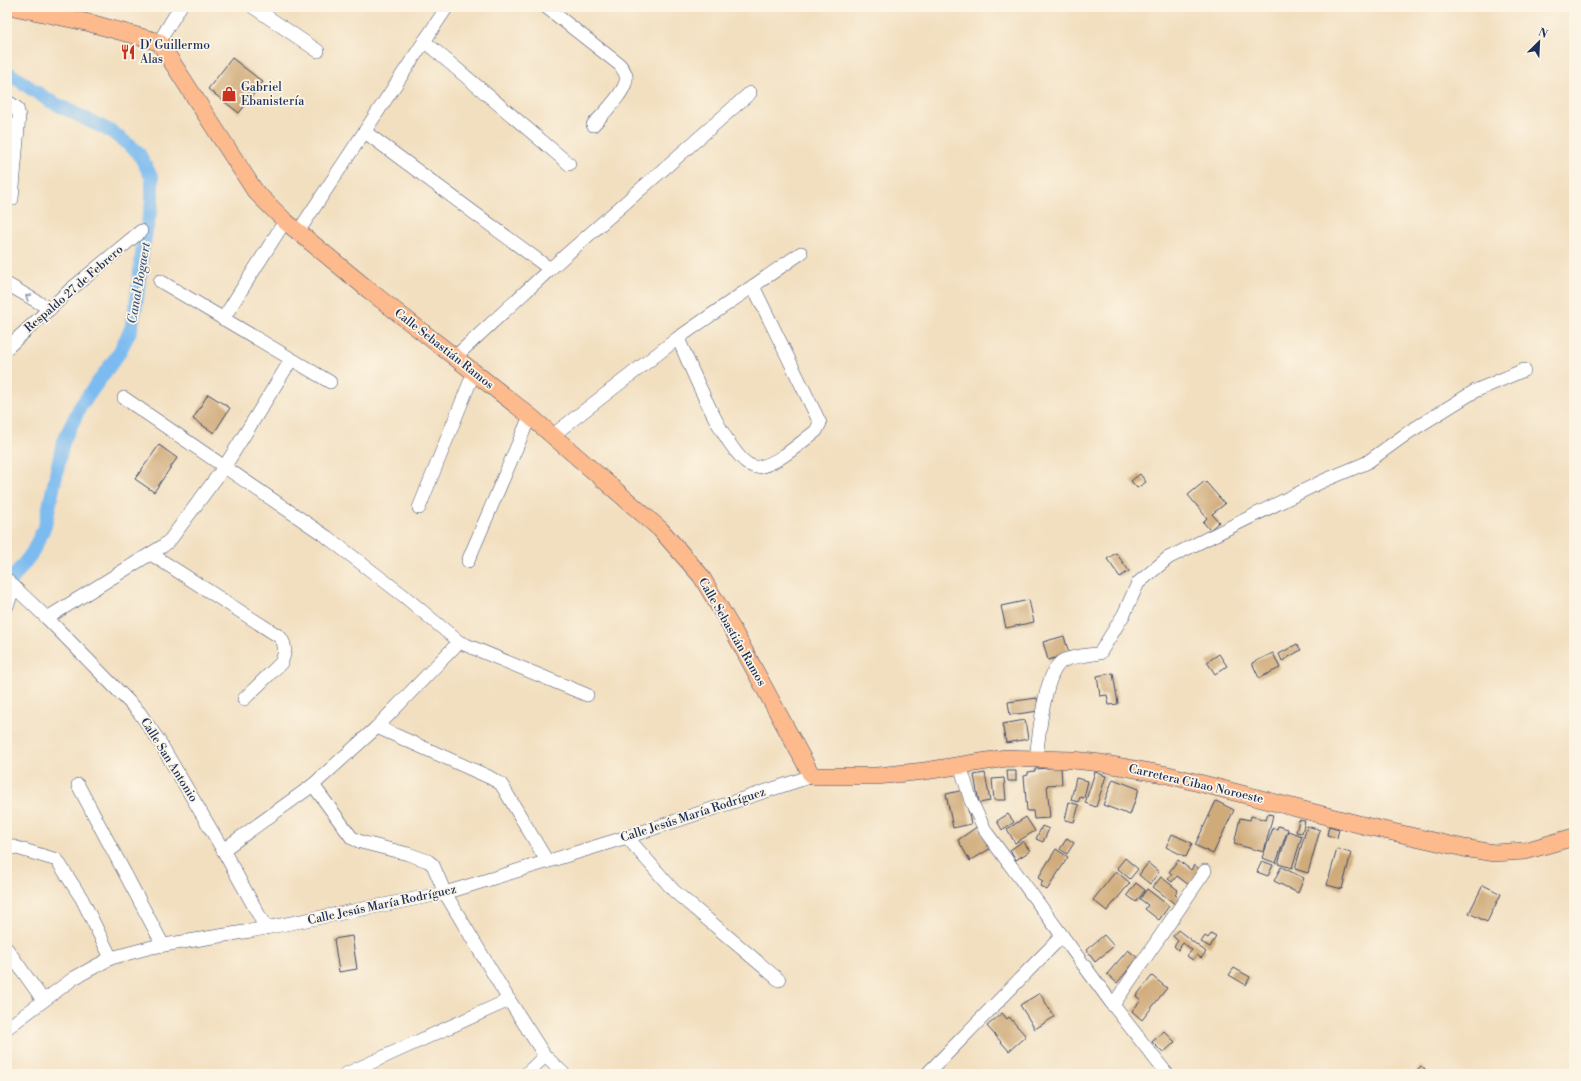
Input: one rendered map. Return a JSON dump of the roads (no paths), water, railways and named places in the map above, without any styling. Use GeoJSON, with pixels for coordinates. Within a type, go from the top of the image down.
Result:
{"type":"FeatureCollection","features":[{"type":"Feature","properties":{"kind":"main road"},"geometry":{"type":"LineString","coordinates":[[14,7],[90,24],[159,42]]}},
{"type":"Feature","properties":{"kind":"main road","name":"Calle Sebastián Ramos"},"geometry":{"type":"LineString","coordinates":[[159,42],[255,191],[285,221],[553,435],[660,529],[702,576],[812,776]]}},
{"type":"Feature","properties":{"kind":"main road","name":"Carretera Cibao Noroeste"},"geometry":{"type":"LineString","coordinates":[[812,776],[877,776],[1006,758],[1036,758],[1101,763],[1168,775],[1366,826],[1464,848],[1494,852],[1525,851],[1574,837]]}},
{"type":"Feature","properties":{"kind":"street"},"geometry":{"type":"LineString","coordinates":[[159,42],[180,7]]}},
{"type":"Feature","properties":{"kind":"street"},"geometry":{"type":"LineString","coordinates":[[253,7],[318,51]]}},
{"type":"Feature","properties":{"kind":"street"},"geometry":{"type":"LineString","coordinates":[[298,232],[447,7]]}},
{"type":"Feature","properties":{"kind":"street"},"geometry":{"type":"LineString","coordinates":[[546,7],[620,65],[624,70],[626,76],[622,91],[593,126]]}},
{"type":"Feature","properties":{"kind":"street"},"geometry":{"type":"LineString","coordinates":[[424,41],[569,164]]}},
{"type":"Feature","properties":{"kind":"street"},"geometry":{"type":"LineString","coordinates":[[455,357],[550,269],[750,93]]}},
{"type":"Feature","properties":{"kind":"street"},"geometry":{"type":"LineString","coordinates":[[7,101],[17,108],[19,116],[12,199]]}},
{"type":"Feature","properties":{"kind":"street"},"geometry":{"type":"LineString","coordinates":[[365,132],[550,269]]}},
{"type":"Feature","properties":{"kind":"street"},"geometry":{"type":"LineString","coordinates":[[223,319],[285,221]]}},
{"type":"Feature","properties":{"kind":"street","name":"Respaldo 27 de Febrero"},"geometry":{"type":"LineString","coordinates":[[7,348],[141,231]]}},
{"type":"Feature","properties":{"kind":"street"},"geometry":{"type":"LineString","coordinates":[[553,435],[678,338],[801,253]]}},
{"type":"Feature","properties":{"kind":"street"},"geometry":{"type":"LineString","coordinates":[[160,281],[330,382]]}},
{"type":"Feature","properties":{"kind":"street"},"geometry":{"type":"LineString","coordinates":[[7,284],[50,310]]}},
{"type":"Feature","properties":{"kind":"street"},"geometry":{"type":"LineString","coordinates":[[678,338],[714,419],[744,461],[756,467],[772,463],[816,431],[820,423],[753,286]]}},
{"type":"Feature","properties":{"kind":"street"},"geometry":{"type":"LineString","coordinates":[[48,618],[163,546],[177,532],[225,466],[291,360]]}},
{"type":"Feature","properties":{"kind":"street"},"geometry":{"type":"LineString","coordinates":[[1036,758],[1042,708],[1054,671],[1062,661],[1100,653],[1124,614],[1138,583],[1152,570],[1168,558],[1323,481],[1366,463],[1409,432],[1475,391],[1524,370]]}},
{"type":"Feature","properties":{"kind":"street"},"geometry":{"type":"LineString","coordinates":[[419,508],[474,372]]}},
{"type":"Feature","properties":{"kind":"street"},"geometry":{"type":"LineString","coordinates":[[124,398],[327,537],[404,596],[459,642],[587,695]]}},
{"type":"Feature","properties":{"kind":"street"},"geometry":{"type":"LineString","coordinates":[[468,561],[530,416]]}},
{"type":"Feature","properties":{"kind":"street"},"geometry":{"type":"LineString","coordinates":[[151,554],[280,637],[284,642],[284,655],[281,663],[244,698]]}},
{"type":"Feature","properties":{"kind":"street"},"geometry":{"type":"LineString","coordinates":[[7,606],[12,585]]}},
{"type":"Feature","properties":{"kind":"street","name":"Calle San Antonio"},"geometry":{"type":"LineString","coordinates":[[12,585],[48,618],[139,712],[159,741],[223,850],[266,928]]}},
{"type":"Feature","properties":{"kind":"street"},"geometry":{"type":"LineString","coordinates":[[223,850],[313,785],[377,727],[459,642]]}},
{"type":"Feature","properties":{"kind":"street"},"geometry":{"type":"LineString","coordinates":[[377,727],[489,776],[501,784],[547,861]]}},
{"type":"Feature","properties":{"kind":"street"},"geometry":{"type":"LineString","coordinates":[[960,765],[971,801],[986,832],[1113,1005],[1167,1074]]}},
{"type":"Feature","properties":{"kind":"street","name":"Calle Jesús María Rodríguez"},"geometry":{"type":"LineString","coordinates":[[7,1028],[74,978],[111,958],[163,945],[266,928],[445,893],[627,837],[812,776]]}},
{"type":"Feature","properties":{"kind":"street"},"geometry":{"type":"LineString","coordinates":[[78,785],[163,945]]}},
{"type":"Feature","properties":{"kind":"street"},"geometry":{"type":"LineString","coordinates":[[313,785],[352,838],[361,842],[408,854],[428,861],[436,870],[445,893],[544,1056],[564,1074]]}},
{"type":"Feature","properties":{"kind":"street"},"geometry":{"type":"LineString","coordinates":[[627,837],[674,891],[779,980]]}},
{"type":"Feature","properties":{"kind":"street"},"geometry":{"type":"LineString","coordinates":[[7,846],[57,860],[82,899],[111,958]]}},
{"type":"Feature","properties":{"kind":"street"},"geometry":{"type":"LineString","coordinates":[[1113,1005],[1205,872]]}},
{"type":"Feature","properties":{"kind":"street"},"geometry":{"type":"LineString","coordinates":[[927,1074],[1062,936]]}},
{"type":"Feature","properties":{"kind":"street"},"geometry":{"type":"LineString","coordinates":[[7,949],[43,1000]]}},
{"type":"Feature","properties":{"kind":"street"},"geometry":{"type":"LineString","coordinates":[[346,1074],[509,1000]]}},
{"type":"Feature","properties":{"kind":"street"},"geometry":{"type":"LineString","coordinates":[[526,1074],[544,1056]]}},
{"type":"Feature","properties":{"kind":"waterway","name":"Canal Bogaert"},"geometry":{"type":"LineString","coordinates":[[7,72],[48,100],[112,132],[138,152],[152,178],[152,203],[143,246],[136,305],[131,329],[119,353],[80,407],[63,442],[45,526],[32,553],[7,586]]}},
{"type":"Feature","properties":{"kind":"place","name":"D' Guillermo Alas"},"geometry":{"type":"Point","coordinates":[128,52]}},
{"type":"Feature","properties":{"kind":"place","name":"Gabriel Ebanistería"},"geometry":{"type":"Point","coordinates":[229,94]}}]}
